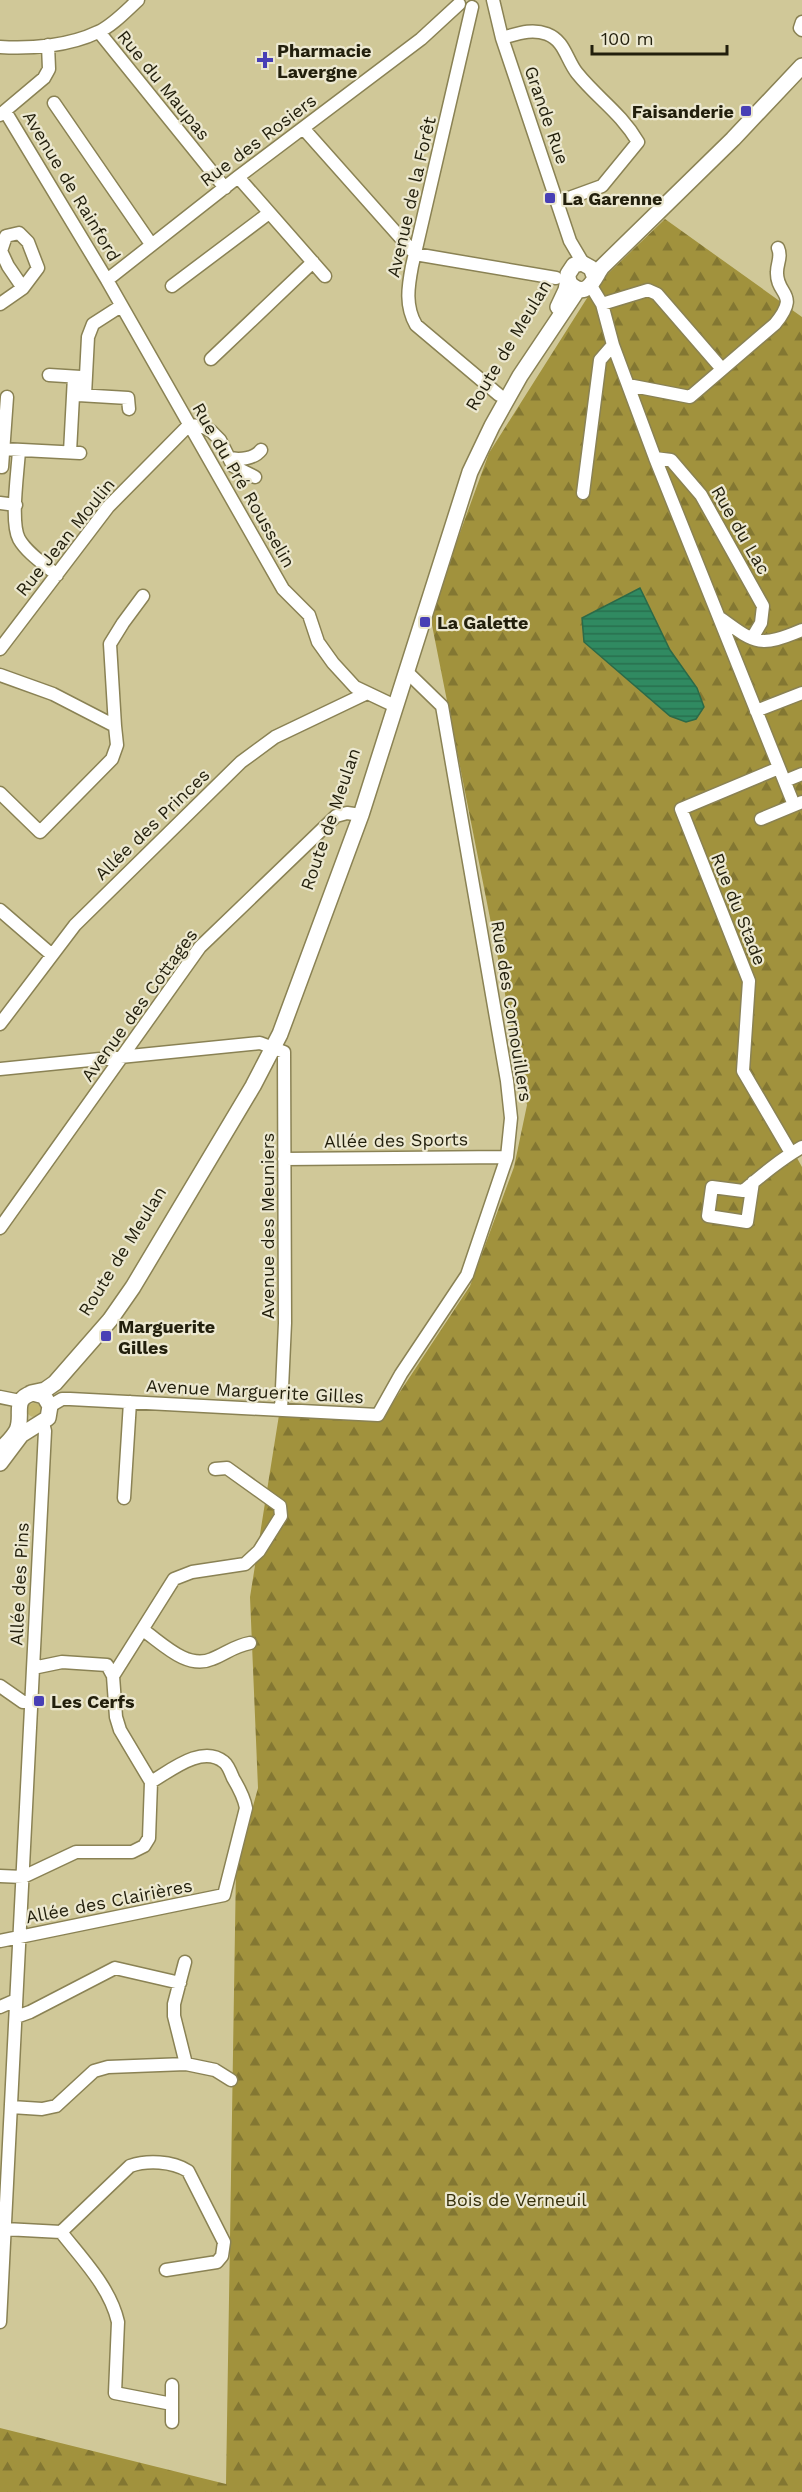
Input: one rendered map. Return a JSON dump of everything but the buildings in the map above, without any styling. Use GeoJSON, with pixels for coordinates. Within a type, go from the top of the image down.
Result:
{"type":"FeatureCollection","features":[{"type":"Feature","properties":{"kind":"main road"},"geometry":{"type":"LineString","coordinates":[[773,95],[802,55]]}},
{"type":"Feature","properties":{"kind":"main road"},"geometry":{"type":"LineString","coordinates":[[584,263],[593,269],[589,284],[573,286],[564,277],[574,265],[602,259],[623,235],[698,172],[802,66]]}},
{"type":"Feature","properties":{"kind":"main road","name":"Route de Meulan"},"geometry":{"type":"LineString","coordinates":[[392,705],[406,671],[460,500],[479,451],[520,376],[576,293],[589,284],[602,267],[698,172]]}},
{"type":"Feature","properties":{"kind":"main road","name":"Route de Meulan"},"geometry":{"type":"LineString","coordinates":[[50,1405],[60,1378],[128,1282],[270,1046],[358,815],[462,471],[499,395],[536,334],[559,304],[564,277]]}},
{"type":"Feature","properties":{"kind":"main road"},"geometry":{"type":"LineString","coordinates":[[0,1450],[17,1430],[23,1403],[60,1378]]}},
{"type":"Feature","properties":{"kind":"main road"},"geometry":{"type":"LineString","coordinates":[[0,1463],[19,1437],[50,1415],[50,1405],[41,1394],[23,1403]]}},
{"type":"Feature","properties":{"kind":"main road"},"geometry":{"type":"LineString","coordinates":[[23,1403],[27,1424],[40,1424]]}},
{"type":"Feature","properties":{"kind":"street"},"geometry":{"type":"LineString","coordinates":[[457,2],[493,3]]}},
{"type":"Feature","properties":{"kind":"street","name":"Rue des Rosiers"},"geometry":{"type":"LineString","coordinates":[[107,280],[238,177],[421,39],[457,2]]}},
{"type":"Feature","properties":{"kind":"street"},"geometry":{"type":"LineString","coordinates":[[0,47],[31,48],[99,32],[130,3]]}},
{"type":"Feature","properties":{"kind":"street","name":"Grande Rue"},"geometry":{"type":"LineString","coordinates":[[493,3],[502,38],[570,242],[584,263]]}},
{"type":"Feature","properties":{"kind":"street","name":"Avenue de la Forêt"},"geometry":{"type":"LineString","coordinates":[[477,4],[415,254],[408,300],[416,325],[499,395]]}},
{"type":"Feature","properties":{"kind":"street"},"geometry":{"type":"LineString","coordinates":[[802,22],[800,28],[802,30]]}},
{"type":"Feature","properties":{"kind":"street"},"geometry":{"type":"LineString","coordinates":[[502,38],[530,30],[548,35],[562,45],[576,72],[627,123],[638,142],[602,186],[583,195],[558,202]]}},
{"type":"Feature","properties":{"kind":"street","name":"Rue du Maupas"},"geometry":{"type":"LineString","coordinates":[[99,32],[225,188]]}},
{"type":"Feature","properties":{"kind":"street"},"geometry":{"type":"LineString","coordinates":[[3,113],[44,78],[49,69],[48,45]]}},
{"type":"Feature","properties":{"kind":"street"},"geometry":{"type":"LineString","coordinates":[[54,103],[151,244]]}},
{"type":"Feature","properties":{"kind":"street","name":"Avenue de Rainford"},"geometry":{"type":"LineString","coordinates":[[3,113],[107,280]]}},
{"type":"Feature","properties":{"kind":"street"},"geometry":{"type":"LineString","coordinates":[[303,128],[415,254],[564,277]]}},
{"type":"Feature","properties":{"kind":"street"},"geometry":{"type":"LineString","coordinates":[[238,177],[325,276]]}},
{"type":"Feature","properties":{"kind":"street"},"geometry":{"type":"LineString","coordinates":[[172,286],[269,213]]}},
{"type":"Feature","properties":{"kind":"street","name":"Grande Rue"},"geometry":{"type":"LineString","coordinates":[[564,277],[570,242]]}},
{"type":"Feature","properties":{"kind":"street"},"geometry":{"type":"LineString","coordinates":[[628,385],[690,397],[775,324],[784,313],[788,298],[776,273],[780,253],[778,248]]}},
{"type":"Feature","properties":{"kind":"street"},"geometry":{"type":"LineString","coordinates":[[210,359],[313,262]]}},
{"type":"Feature","properties":{"kind":"street","name":"Rue du Pré Rousselin"},"geometry":{"type":"LineString","coordinates":[[107,280],[283,589],[309,615],[318,642],[333,663],[355,687],[365,694]]}},
{"type":"Feature","properties":{"kind":"street"},"geometry":{"type":"LineString","coordinates":[[589,284],[602,304],[613,345],[655,458],[779,768],[798,804],[761,819]]}},
{"type":"Feature","properties":{"kind":"street"},"geometry":{"type":"LineString","coordinates":[[0,304],[23,288]]}},
{"type":"Feature","properties":{"kind":"street"},"geometry":{"type":"LineString","coordinates":[[602,304],[648,290],[657,294],[722,369]]}},
{"type":"Feature","properties":{"kind":"street"},"geometry":{"type":"LineString","coordinates":[[3,449],[75,453],[80,377],[88,337],[93,324],[122,306]]}},
{"type":"Feature","properties":{"kind":"street"},"geometry":{"type":"LineString","coordinates":[[583,493],[600,360],[613,345]]}},
{"type":"Feature","properties":{"kind":"street"},"geometry":{"type":"LineString","coordinates":[[49,375],[80,377]]}},
{"type":"Feature","properties":{"kind":"street"},"geometry":{"type":"LineString","coordinates":[[79,395],[128,398],[129,409]]}},
{"type":"Feature","properties":{"kind":"street"},"geometry":{"type":"LineString","coordinates":[[7,397],[1,467],[18,469]]}},
{"type":"Feature","properties":{"kind":"street"},"geometry":{"type":"LineString","coordinates":[[189,425],[201,426],[211,431],[220,440],[233,466],[255,477]]}},
{"type":"Feature","properties":{"kind":"street","name":"Rue Jean Moulin"},"geometry":{"type":"LineString","coordinates":[[0,649],[108,507],[189,425]]}},
{"type":"Feature","properties":{"kind":"street"},"geometry":{"type":"LineString","coordinates":[[19,450],[14,524],[19,539],[30,552],[57,575]]}},
{"type":"Feature","properties":{"kind":"street"},"geometry":{"type":"LineString","coordinates":[[229,458],[252,456],[261,450]]}},
{"type":"Feature","properties":{"kind":"street","name":"Rue du Lac"},"geometry":{"type":"LineString","coordinates":[[655,458],[671,460],[701,495],[754,588],[763,606],[761,623],[752,638]]}},
{"type":"Feature","properties":{"kind":"street"},"geometry":{"type":"LineString","coordinates":[[0,503],[16,505]]}},
{"type":"Feature","properties":{"kind":"street"},"geometry":{"type":"LineString","coordinates":[[0,794],[40,832],[112,759],[117,745],[110,644],[143,596]]}},
{"type":"Feature","properties":{"kind":"street"},"geometry":{"type":"LineString","coordinates":[[718,616],[752,638],[773,642],[802,630]]}},
{"type":"Feature","properties":{"kind":"street","name":"Rue des Cornouillers"},"geometry":{"type":"LineString","coordinates":[[378,1415],[401,1374],[468,1275],[507,1157],[511,1118],[507,1081],[442,706],[406,671]]}},
{"type":"Feature","properties":{"kind":"street"},"geometry":{"type":"LineString","coordinates":[[0,675],[52,694],[115,726]]}},
{"type":"Feature","properties":{"kind":"street"},"geometry":{"type":"LineString","coordinates":[[756,711],[802,693]]}},
{"type":"Feature","properties":{"kind":"street"},"geometry":{"type":"LineString","coordinates":[[365,694],[392,705]]}},
{"type":"Feature","properties":{"kind":"street","name":"Allée des Princes"},"geometry":{"type":"LineString","coordinates":[[0,1024],[75,924],[242,762],[275,737],[365,694]]}},
{"type":"Feature","properties":{"kind":"street","name":"Rue du Stade"},"geometry":{"type":"LineString","coordinates":[[779,768],[681,809],[749,981],[743,1071],[797,1150]]}},
{"type":"Feature","properties":{"kind":"street"},"geometry":{"type":"LineString","coordinates":[[785,781],[802,774]]}},
{"type":"Feature","properties":{"kind":"street","name":"Avenue des Cottages"},"geometry":{"type":"LineString","coordinates":[[0,1228],[200,947],[330,821],[341,813],[358,815]]}},
{"type":"Feature","properties":{"kind":"street"},"geometry":{"type":"LineString","coordinates":[[0,910],[52,955]]}},
{"type":"Feature","properties":{"kind":"street"},"geometry":{"type":"LineString","coordinates":[[0,1069],[260,1043],[270,1046]]}},
{"type":"Feature","properties":{"kind":"street","name":"Avenue des Meuniers"},"geometry":{"type":"LineString","coordinates":[[270,1046],[284,1052],[285,1323],[281,1410]]}},
{"type":"Feature","properties":{"kind":"street"},"geometry":{"type":"LineString","coordinates":[[753,1182],[747,1222],[708,1216],[712,1187],[743,1191],[753,1182],[797,1150]]}},
{"type":"Feature","properties":{"kind":"street","name":"Allée des Sports"},"geometry":{"type":"LineString","coordinates":[[284,1159],[507,1157]]}},
{"type":"Feature","properties":{"kind":"street"},"geometry":{"type":"LineString","coordinates":[[60,1378],[65,1395],[70,1399]]}},
{"type":"Feature","properties":{"kind":"street"},"geometry":{"type":"LineString","coordinates":[[0,1397],[23,1403]]}},
{"type":"Feature","properties":{"kind":"street","name":"Avenue Marguerite Gilles"},"geometry":{"type":"LineString","coordinates":[[50,1405],[62,1399],[70,1399],[378,1415]]}},
{"type":"Feature","properties":{"kind":"street","name":"Avenue Marguerite Gilles"},"geometry":{"type":"LineString","coordinates":[[124,1498],[130,1402]]}},
{"type":"Feature","properties":{"kind":"street","name":"Allée des Pins"},"geometry":{"type":"LineString","coordinates":[[0,2322],[5,2229],[3,2195],[16,2017],[45,1431],[40,1424]]}},
{"type":"Feature","properties":{"kind":"street"},"geometry":{"type":"LineString","coordinates":[[113,1676],[174,1579],[192,1572],[245,1564],[259,1551],[280,1516],[280,1506],[274,1499],[227,1468],[215,1469]]}},
{"type":"Feature","properties":{"kind":"street"},"geometry":{"type":"LineString","coordinates":[[142,1630],[183,1658],[196,1662],[207,1662],[236,1645],[250,1643]]}},
{"type":"Feature","properties":{"kind":"street"},"geometry":{"type":"LineString","coordinates":[[0,1876],[23,1877],[75,1852],[132,1852],[144,1846],[149,1838],[151,1782],[120,1730],[116,1717],[113,1676],[107,1665],[80,1661],[33,1668]]}},
{"type":"Feature","properties":{"kind":"street"},"geometry":{"type":"LineString","coordinates":[[0,1686],[23,1702],[31,1702]]}},
{"type":"Feature","properties":{"kind":"street","name":"Allée des Clairières"},"geometry":{"type":"LineString","coordinates":[[0,1941],[224,1896],[246,1808],[244,1798],[228,1767],[224,1762],[209,1755],[199,1756],[151,1782]]}},
{"type":"Feature","properties":{"kind":"street"},"geometry":{"type":"LineString","coordinates":[[185,1962],[174,2004],[174,2016],[186,2064]]}},
{"type":"Feature","properties":{"kind":"street"},"geometry":{"type":"LineString","coordinates":[[16,2017],[116,1968],[180,1983]]}},
{"type":"Feature","properties":{"kind":"street"},"geometry":{"type":"LineString","coordinates":[[0,2007],[16,2000]]}},
{"type":"Feature","properties":{"kind":"street"},"geometry":{"type":"LineString","coordinates":[[11,2107],[42,2109],[56,2106],[94,2071],[108,2067],[186,2064],[215,2070],[231,2080]]}},
{"type":"Feature","properties":{"kind":"street"},"geometry":{"type":"LineString","coordinates":[[5,2229],[61,2232],[130,2166],[142,2162],[178,2165],[188,2171],[224,2242],[222,2256],[217,2262],[166,2270]]}},
{"type":"Feature","properties":{"kind":"street"},"geometry":{"type":"LineString","coordinates":[[61,2232],[99,2279],[116,2312],[118,2322],[115,2393],[172,2404]]}},
{"type":"Feature","properties":{"kind":"street"},"geometry":{"type":"LineString","coordinates":[[171,2385],[172,2422]]}},
{"type":"Feature","properties":{"kind":"green space","name":"Bois de Verneuil"},"geometry":{"type":"Polygon","coordinates":[[[665,219],[802,317],[802,1154],[797,1158],[802,1167],[802,2492],[0,2492],[0,2428],[226,2484],[236,1868],[258,1788],[250,1597],[279,1415],[380,1422],[470,1286],[514,1167],[527,1105],[430,615],[489,453],[594,287],[665,219]],[[640,588],[584,642],[670,716],[682,668],[670,650],[640,588]]]}},
{"type":"Feature","properties":{"kind":"green space"},"geometry":{"type":"Polygon","coordinates":[[[34,1403],[39,1405],[41,1410],[39,1415],[34,1417],[29,1415],[27,1410],[29,1405],[34,1403]]]}},
{"type":"Feature","properties":{"kind":"shaded area"},"geometry":{"type":"Polygon","coordinates":[[[640,588],[670,650],[697,688],[704,707],[696,719],[686,722],[670,716],[584,642],[582,618],[640,588]]]}},
{"type":"Feature","properties":{"kind":"place","name":"Pharmacie Lavergne"},"geometry":{"type":"Point","coordinates":[265,60]}},
{"type":"Feature","properties":{"kind":"place","name":"Faisanderie"},"geometry":{"type":"Point","coordinates":[746,111]}},
{"type":"Feature","properties":{"kind":"place","name":"La Garenne"},"geometry":{"type":"Point","coordinates":[550,198]}},
{"type":"Feature","properties":{"kind":"place","name":"La Galette"},"geometry":{"type":"Point","coordinates":[425,622]}},
{"type":"Feature","properties":{"kind":"place","name":"Marguerite Gilles"},"geometry":{"type":"Point","coordinates":[106,1336]}},
{"type":"Feature","properties":{"kind":"place","name":"Les Cerfs"},"geometry":{"type":"Point","coordinates":[39,1701]}}]}
